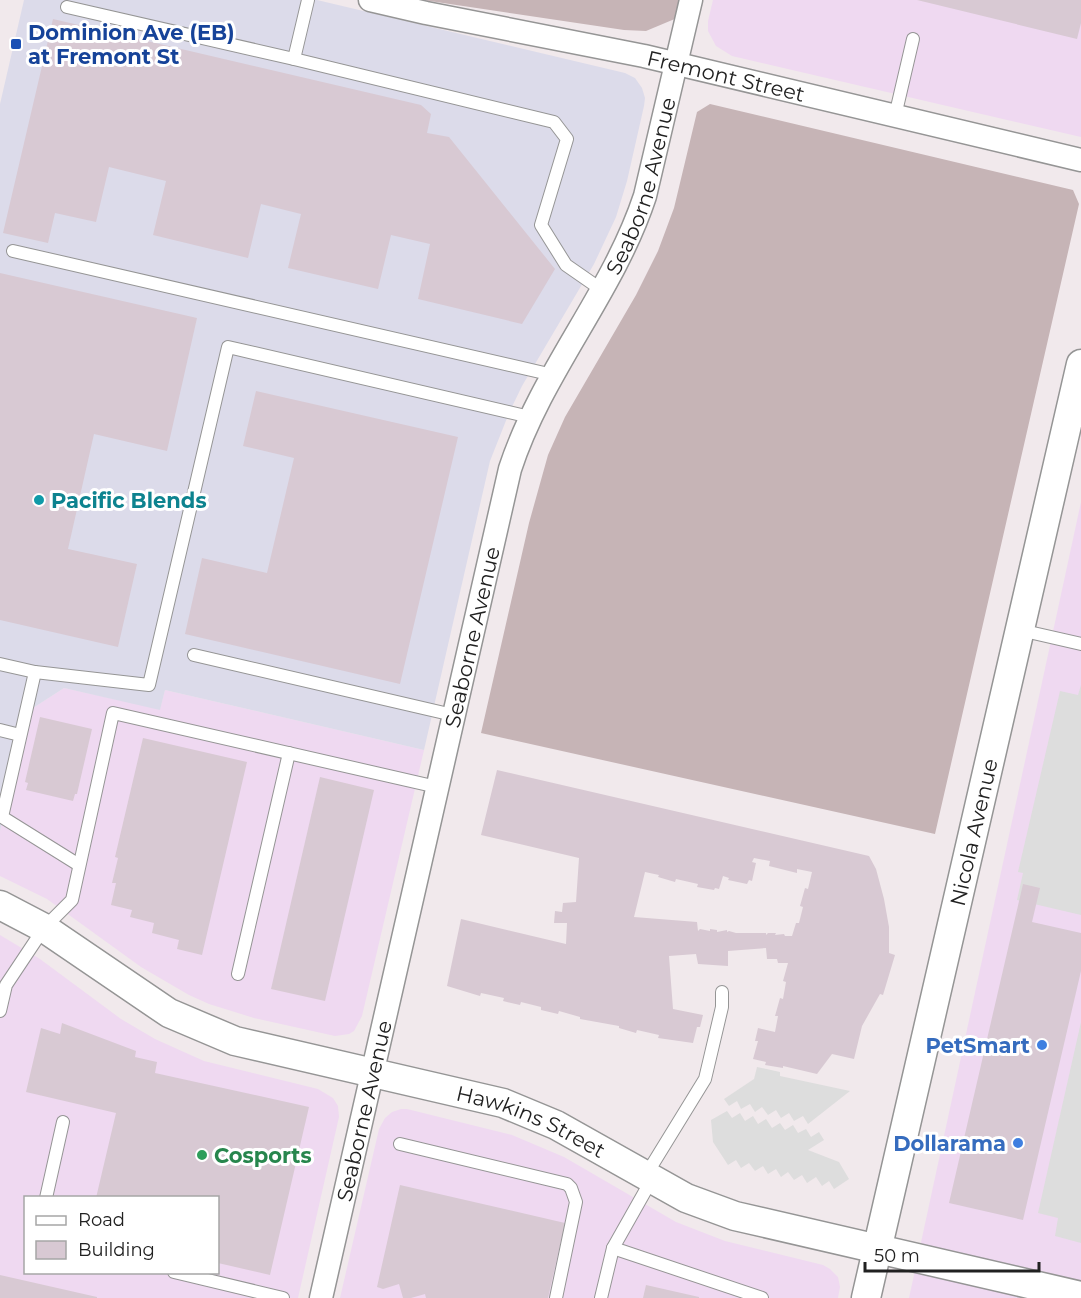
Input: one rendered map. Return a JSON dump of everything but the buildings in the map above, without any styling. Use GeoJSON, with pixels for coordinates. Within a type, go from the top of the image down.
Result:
{"type":"FeatureCollection","features":[{"type":"Feature","properties":{"kind":"street","name":"Fremont Street"},"geometry":{"type":"LineString","coordinates":[[370,0],[676,64],[1081,160]]}},
{"type":"Feature","properties":{"kind":"street","name":"Seaborne Avenue"},"geometry":{"type":"LineString","coordinates":[[321,1298],[503,495],[518,444],[530,417],[630,237],[643,202],[691,0]]}},
{"type":"Feature","properties":{"kind":"street","name":"Nicola Avenue"},"geometry":{"type":"LineString","coordinates":[[866,1298],[1081,364]]}},
{"type":"Feature","properties":{"kind":"street","name":"Hawkins Street"},"geometry":{"type":"LineString","coordinates":[[0,905],[44,928],[169,1013],[235,1041],[503,1103],[556,1125],[686,1198],[735,1216],[1081,1296]]}},
{"type":"Feature","properties":{"kind":"lane"},"geometry":{"type":"LineString","coordinates":[[294,59],[308,0]]}},
{"type":"Feature","properties":{"kind":"lane"},"geometry":{"type":"LineString","coordinates":[[67,7],[554,122],[567,139],[541,225],[566,265],[602,290]]}},
{"type":"Feature","properties":{"kind":"lane"},"geometry":{"type":"LineString","coordinates":[[895,116],[913,39]]}},
{"type":"Feature","properties":{"kind":"lane"},"geometry":{"type":"LineString","coordinates":[[12,251],[553,375]]}},
{"type":"Feature","properties":{"kind":"lane"},"geometry":{"type":"LineString","coordinates":[[0,664],[34,672],[149,685],[228,347],[530,417]]}},
{"type":"Feature","properties":{"kind":"lane"},"geometry":{"type":"LineString","coordinates":[[1020,630],[1081,644]]}},
{"type":"Feature","properties":{"kind":"lane"},"geometry":{"type":"LineString","coordinates":[[194,655],[453,715]]}},
{"type":"Feature","properties":{"kind":"lane"},"geometry":{"type":"LineString","coordinates":[[34,672],[3,798],[2,817],[79,865]]}},
{"type":"Feature","properties":{"kind":"lane"},"geometry":{"type":"LineString","coordinates":[[0,1011],[6,985],[44,928],[72,900],[113,713],[437,787]]}},
{"type":"Feature","properties":{"kind":"lane"},"geometry":{"type":"LineString","coordinates":[[0,730],[20,735]]}},
{"type":"Feature","properties":{"kind":"lane"},"geometry":{"type":"LineString","coordinates":[[238,974],[289,753]]}},
{"type":"Feature","properties":{"kind":"lane"},"geometry":{"type":"LineString","coordinates":[[601,1298],[613,1248],[649,1177],[705,1079],[722,1007],[722,992]]}},
{"type":"Feature","properties":{"kind":"lane"},"geometry":{"type":"LineString","coordinates":[[46,1196],[63,1122]]}},
{"type":"Feature","properties":{"kind":"lane"},"geometry":{"type":"LineString","coordinates":[[400,1144],[567,1184],[576,1202],[556,1298]]}},
{"type":"Feature","properties":{"kind":"lane"},"geometry":{"type":"LineString","coordinates":[[613,1248],[762,1298]]}},
{"type":"Feature","properties":{"kind":"lane"},"geometry":{"type":"LineString","coordinates":[[182,1274],[283,1298]]}},
{"type":"Feature","properties":{"kind":"shaded area"},"geometry":{"type":"Polygon","coordinates":[[[24,0],[317,0],[625,73],[635,78],[642,88],[645,98],[644,106],[627,181],[616,217],[594,264],[522,386],[490,461],[424,750],[165,690],[160,710],[64,688],[33,708],[26,719],[0,831],[0,104],[24,0]]]}},
{"type":"Feature","properties":{"kind":"shaded area"},"geometry":{"type":"Polygon","coordinates":[[[423,0],[686,0],[677,18],[646,31],[624,30],[423,0]]]}},
{"type":"Feature","properties":{"kind":"shaded area"},"geometry":{"type":"Polygon","coordinates":[[[713,0],[1081,0],[1081,137],[732,56],[716,46],[708,31],[713,0]]]}},
{"type":"Feature","properties":{"kind":"shaded area"},"geometry":{"type":"Polygon","coordinates":[[[710,104],[1073,190],[1079,204],[935,834],[481,733],[529,523],[548,455],[565,417],[636,295],[658,251],[674,208],[697,112],[710,104]]]}},
{"type":"Feature","properties":{"kind":"shaded area"},"geometry":{"type":"Polygon","coordinates":[[[1081,502],[1081,1298],[909,1298],[1081,502]]]}},
{"type":"Feature","properties":{"kind":"shaded area"},"geometry":{"type":"Polygon","coordinates":[[[1081,685],[1081,915],[1017,900],[1023,873],[1018,872],[1060,691],[1078,695],[1081,685]]]}},
{"type":"Feature","properties":{"kind":"shaded area"},"geometry":{"type":"Polygon","coordinates":[[[64,688],[160,709],[165,690],[424,750],[362,1016],[354,1031],[335,1036],[254,1018],[209,1004],[141,967],[47,899],[0,876],[0,831],[26,719],[33,708],[64,688]]]}},
{"type":"Feature","properties":{"kind":"shaded area"},"geometry":{"type":"Polygon","coordinates":[[[0,935],[40,959],[121,1019],[155,1039],[204,1061],[318,1089],[333,1098],[338,1106],[339,1117],[298,1298],[0,1298],[0,935]]]}},
{"type":"Feature","properties":{"kind":"shaded area"},"geometry":{"type":"Polygon","coordinates":[[[1081,1022],[1081,1243],[1055,1236],[1058,1218],[1038,1213],[1081,1022]]]}},
{"type":"Feature","properties":{"kind":"shaded area"},"geometry":{"type":"Polygon","coordinates":[[[757,1067],[780,1072],[780,1076],[850,1091],[808,1124],[803,1116],[794,1121],[789,1113],[781,1118],[776,1110],[768,1115],[762,1107],[755,1112],[750,1104],[741,1109],[737,1101],[729,1106],[724,1099],[754,1079],[757,1067]]]}},
{"type":"Feature","properties":{"kind":"shaded area"},"geometry":{"type":"Polygon","coordinates":[[[401,1109],[512,1135],[564,1157],[676,1222],[725,1241],[823,1265],[838,1277],[840,1287],[838,1298],[340,1298],[379,1129],[385,1118],[401,1109]]]}},
{"type":"Feature","properties":{"kind":"shaded area"},"geometry":{"type":"Polygon","coordinates":[[[727,1111],[732,1118],[740,1113],[745,1121],[753,1116],[758,1124],[766,1119],[772,1128],[780,1123],[785,1130],[793,1125],[798,1133],[806,1129],[811,1137],[819,1132],[824,1140],[808,1150],[839,1162],[849,1179],[834,1189],[829,1181],[822,1186],[816,1177],[807,1183],[802,1175],[794,1180],[788,1172],[781,1177],[776,1169],[768,1174],[763,1166],[755,1171],[749,1163],[741,1168],[736,1160],[728,1165],[713,1142],[711,1120],[727,1111]]]}},
{"type":"Feature","properties":{"kind":"place","name":"Dominion Ave (EB) at Fremont St"},"geometry":{"type":"Point","coordinates":[16,44]}},
{"type":"Feature","properties":{"kind":"place","name":"Pacific Blends"},"geometry":{"type":"Point","coordinates":[39,500]}},
{"type":"Feature","properties":{"kind":"place","name":"PetSmart"},"geometry":{"type":"Point","coordinates":[1042,1045]}},
{"type":"Feature","properties":{"kind":"place","name":"Dollarama"},"geometry":{"type":"Point","coordinates":[1018,1143]}},
{"type":"Feature","properties":{"kind":"place","name":"Cosports"},"geometry":{"type":"Point","coordinates":[202,1155]}}]}
